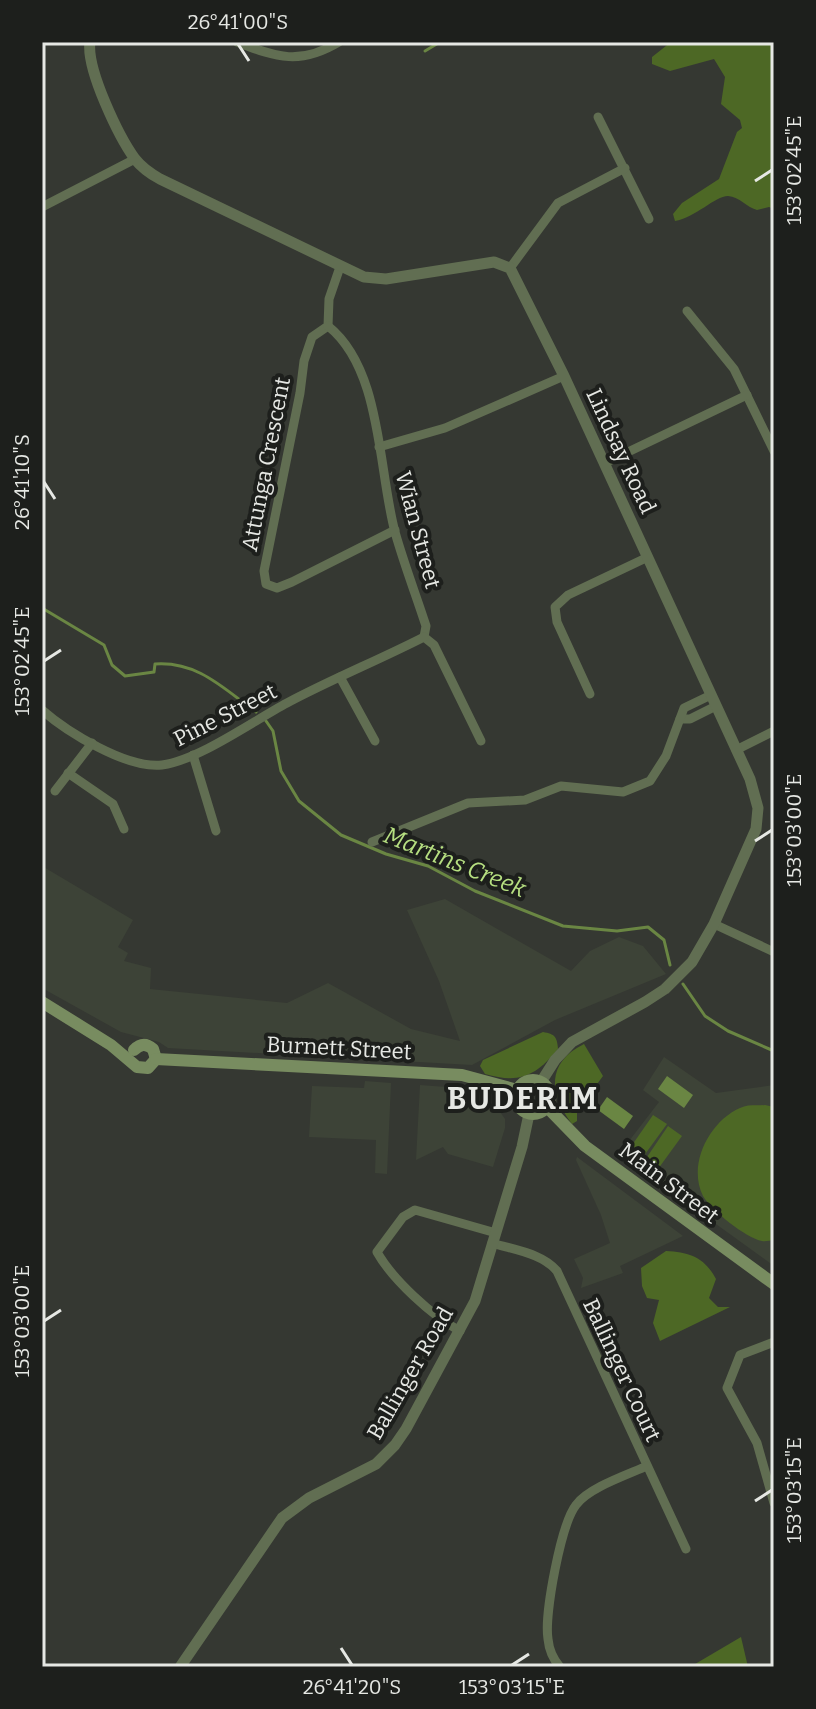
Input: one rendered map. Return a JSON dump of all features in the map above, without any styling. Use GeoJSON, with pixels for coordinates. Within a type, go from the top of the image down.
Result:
{"type":"FeatureCollection","features":[{"type":"Feature","properties":{"kind":"main road"},"geometry":{"type":"LineString","coordinates":[[42,1002],[111,1045],[134,1055]]}},
{"type":"Feature","properties":{"kind":"main road"},"geometry":{"type":"LineString","coordinates":[[147,1045],[153,1049],[156,1059],[151,1067],[145,1069],[137,1067],[134,1055],[140,1046],[147,1045]]}},
{"type":"Feature","properties":{"kind":"main road","name":"Burnett Street"},"geometry":{"type":"LineString","coordinates":[[156,1059],[462,1075],[517,1090]]}},
{"type":"Feature","properties":{"kind":"main road"},"geometry":{"type":"LineString","coordinates":[[529,1080],[541,1082],[551,1095],[547,1107],[541,1113],[529,1114],[518,1106],[517,1090],[529,1080]]}},
{"type":"Feature","properties":{"kind":"main road","name":"Main Street"},"geometry":{"type":"LineString","coordinates":[[547,1107],[585,1146],[774,1284]]}},
{"type":"Feature","properties":{"kind":"street"},"geometry":{"type":"LineString","coordinates":[[90,42],[94,76],[135,159],[160,179],[364,277],[381,279],[494,262],[510,268],[558,203],[625,168]]}},
{"type":"Feature","properties":{"kind":"street"},"geometry":{"type":"LineString","coordinates":[[237,42],[294,59],[316,54],[339,42]]}},
{"type":"Feature","properties":{"kind":"street"},"geometry":{"type":"LineString","coordinates":[[598,117],[649,219]]}},
{"type":"Feature","properties":{"kind":"street"},"geometry":{"type":"LineString","coordinates":[[42,207],[135,159]]}},
{"type":"Feature","properties":{"kind":"street","name":"Attunga Crescent"},"geometry":{"type":"LineString","coordinates":[[340,267],[329,299],[328,326],[312,337],[304,361],[264,571],[266,584],[277,588],[292,582],[395,530]]}},
{"type":"Feature","properties":{"kind":"street","name":"Lindsay Road"},"geometry":{"type":"LineString","coordinates":[[510,268],[564,376],[714,700],[755,793],[758,818],[749,848],[714,924],[700,951],[684,972],[645,1002],[572,1042],[555,1060],[541,1082]]}},
{"type":"Feature","properties":{"kind":"street"},"geometry":{"type":"LineString","coordinates":[[687,311],[734,369],[774,451]]}},
{"type":"Feature","properties":{"kind":"street","name":"Wian Street"},"geometry":{"type":"LineString","coordinates":[[328,326],[353,351],[364,376],[395,530],[426,626],[424,637],[434,645],[481,741]]}},
{"type":"Feature","properties":{"kind":"street"},"geometry":{"type":"LineString","coordinates":[[379,447],[445,428],[564,376]]}},
{"type":"Feature","properties":{"kind":"street"},"geometry":{"type":"LineString","coordinates":[[605,463],[747,395]]}},
{"type":"Feature","properties":{"kind":"street"},"geometry":{"type":"LineString","coordinates":[[590,694],[557,622],[555,607],[568,595],[648,557]]}},
{"type":"Feature","properties":{"kind":"street","name":"Pine Street"},"geometry":{"type":"LineString","coordinates":[[42,710],[62,728],[92,743],[132,761],[160,765],[193,755],[289,701],[424,637]]}},
{"type":"Feature","properties":{"kind":"street"},"geometry":{"type":"LineString","coordinates":[[340,677],[375,741]]}},
{"type":"Feature","properties":{"kind":"street"},"geometry":{"type":"LineString","coordinates":[[372,842],[468,803],[525,800],[561,786],[623,792],[650,781],[666,756],[684,708],[714,700]]}},
{"type":"Feature","properties":{"kind":"street"},"geometry":{"type":"LineString","coordinates":[[736,750],[774,731]]}},
{"type":"Feature","properties":{"kind":"street"},"geometry":{"type":"LineString","coordinates":[[55,791],[92,743]]}},
{"type":"Feature","properties":{"kind":"street"},"geometry":{"type":"LineString","coordinates":[[193,755],[216,831]]}},
{"type":"Feature","properties":{"kind":"street"},"geometry":{"type":"LineString","coordinates":[[68,773],[113,804],[124,829]]}},
{"type":"Feature","properties":{"kind":"street"},"geometry":{"type":"LineString","coordinates":[[714,924],[774,952]]}},
{"type":"Feature","properties":{"kind":"street","name":"Ballinger Road"},"geometry":{"type":"LineString","coordinates":[[180,1667],[282,1518],[309,1498],[376,1464],[395,1445],[475,1301],[522,1147],[529,1114]]}},
{"type":"Feature","properties":{"kind":"street","name":"Ballinger Court"},"geometry":{"type":"LineString","coordinates":[[460,1331],[445,1322],[386,1268],[377,1252],[403,1217],[415,1210],[550,1262],[557,1271],[686,1549]]}},
{"type":"Feature","properties":{"kind":"street"},"geometry":{"type":"LineString","coordinates":[[774,1342],[740,1355],[727,1388],[757,1443],[774,1503]]}},
{"type":"Feature","properties":{"kind":"street"},"geometry":{"type":"LineString","coordinates":[[542,1667],[556,1663],[547,1638],[547,1612],[569,1520],[576,1505],[589,1494],[647,1466]]}},
{"type":"Feature","properties":{"kind":"shaded area"},"geometry":{"type":"Polygon","coordinates":[[[671,42],[774,42],[774,209],[757,210],[728,196],[675,221],[673,214],[682,203],[719,179],[737,132],[742,128],[740,120],[721,104],[725,77],[714,59],[670,71],[652,64],[652,57],[671,42]]]}},
{"type":"Feature","properties":{"kind":"shaded area"},"geometry":{"type":"Polygon","coordinates":[[[42,866],[133,920],[118,947],[128,953],[124,961],[151,968],[150,989],[287,1003],[328,983],[411,1029],[460,1041],[439,981],[407,910],[445,899],[571,971],[590,951],[619,937],[643,946],[666,974],[555,1020],[472,1065],[168,1048],[159,1042],[121,1032],[42,988],[42,866]]]}},
{"type":"Feature","properties":{"kind":"shaded area"},"geometry":{"type":"Polygon","coordinates":[[[543,1032],[555,1037],[558,1049],[542,1066],[517,1078],[485,1074],[480,1066],[483,1060],[543,1032]]]}},
{"type":"Feature","properties":{"kind":"shaded area"},"geometry":{"type":"Polygon","coordinates":[[[584,1044],[603,1076],[577,1111],[577,1121],[572,1124],[559,1101],[555,1080],[563,1060],[584,1044]]]}},
{"type":"Feature","properties":{"kind":"shaded area"},"geometry":{"type":"Polygon","coordinates":[[[664,1057],[716,1093],[774,1085],[774,1266],[619,1154],[659,1102],[643,1090],[664,1057]]]}},
{"type":"Feature","properties":{"kind":"shaded area"},"geometry":{"type":"Polygon","coordinates":[[[667,1076],[693,1095],[684,1108],[658,1089],[667,1076]]]}},
{"type":"Feature","properties":{"kind":"shaded area"},"geometry":{"type":"Polygon","coordinates":[[[365,1081],[391,1083],[387,1174],[375,1173],[376,1140],[309,1137],[312,1086],[364,1088],[365,1081]]]}},
{"type":"Feature","properties":{"kind":"shaded area"},"geometry":{"type":"Polygon","coordinates":[[[420,1085],[472,1089],[500,1112],[505,1119],[505,1128],[493,1167],[448,1154],[443,1147],[416,1160],[420,1085]]]}},
{"type":"Feature","properties":{"kind":"shaded area"},"geometry":{"type":"Polygon","coordinates":[[[607,1097],[633,1116],[624,1129],[598,1110],[607,1097]]]}},
{"type":"Feature","properties":{"kind":"shaded area"},"geometry":{"type":"Polygon","coordinates":[[[743,1107],[774,1107],[774,1240],[765,1241],[738,1229],[713,1209],[703,1196],[698,1171],[704,1145],[719,1123],[743,1107]]]}},
{"type":"Feature","properties":{"kind":"shaded area"},"geometry":{"type":"Polygon","coordinates":[[[653,1115],[667,1124],[643,1157],[630,1148],[653,1115]]]}},
{"type":"Feature","properties":{"kind":"shaded area"},"geometry":{"type":"Polygon","coordinates":[[[668,1126],[682,1136],[658,1169],[645,1160],[668,1126]]]}},
{"type":"Feature","properties":{"kind":"shaded area"},"geometry":{"type":"Polygon","coordinates":[[[577,1157],[683,1236],[620,1266],[623,1273],[581,1288],[583,1278],[574,1259],[610,1243],[577,1157]]]}},
{"type":"Feature","properties":{"kind":"shaded area"},"geometry":{"type":"Polygon","coordinates":[[[666,1251],[702,1261],[716,1279],[709,1298],[718,1307],[730,1307],[660,1341],[653,1323],[659,1300],[647,1298],[642,1286],[641,1268],[666,1251]]]}},
{"type":"Feature","properties":{"kind":"shaded area"},"geometry":{"type":"Polygon","coordinates":[[[741,1637],[748,1667],[690,1667],[741,1637]]]}},
{"type":"Feature","properties":{"kind":"waterway"},"geometry":{"type":"LineString","coordinates":[[425,51],[440,42]]}},
{"type":"Feature","properties":{"kind":"waterway","name":"Martins Creek"},"geometry":{"type":"LineString","coordinates":[[42,608],[104,645],[112,665],[125,676],[154,672],[155,664],[184,667],[210,678],[256,712]]}},
{"type":"Feature","properties":{"kind":"waterway","name":"Martins Creek"},"geometry":{"type":"LineString","coordinates":[[266,721],[273,731],[281,771],[299,801],[341,835],[386,854],[428,866],[475,891],[563,926],[617,931],[648,927],[664,940],[670,965]]}},
{"type":"Feature","properties":{"kind":"waterway","name":"Martins Creek"},"geometry":{"type":"LineString","coordinates":[[683,984],[705,1016],[728,1031],[774,1051]]}},
{"type":"Feature","properties":{"kind":"district","name":"BUDERIM"},"geometry":{"type":"Point","coordinates":[523,1099]}}]}
